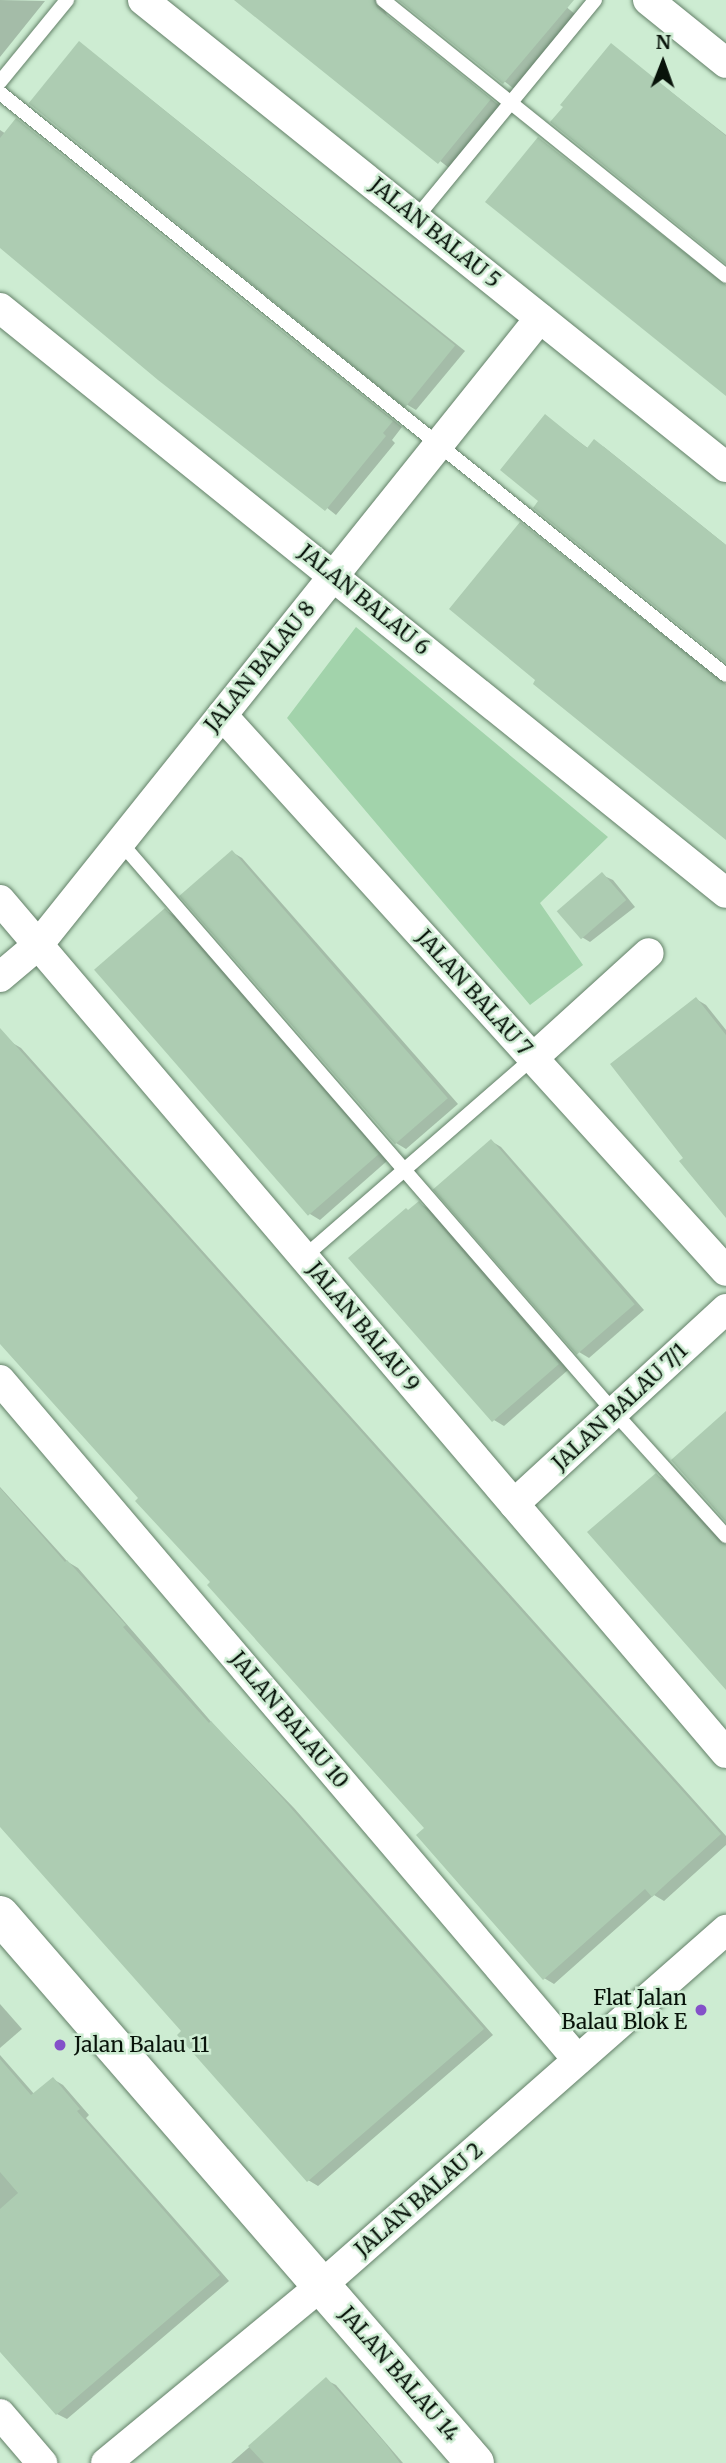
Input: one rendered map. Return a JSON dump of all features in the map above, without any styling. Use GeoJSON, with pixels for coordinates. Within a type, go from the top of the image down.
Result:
{"type":"FeatureCollection","features":[{"type":"Feature","properties":{"kind":"street","name":"JALAN BALAU 5"},"geometry":{"type":"LineString","coordinates":[[143,0],[726,467]]}},
{"type":"Feature","properties":{"kind":"street"},"geometry":{"type":"LineString","coordinates":[[648,0],[726,63]]}},
{"type":"Feature","properties":{"kind":"street","name":"JALAN BALAU 6"},"geometry":{"type":"LineString","coordinates":[[0,308],[726,893]]}},
{"type":"Feature","properties":{"kind":"street","name":"JALAN BALAU 8"},"geometry":{"type":"LineString","coordinates":[[0,977],[38,945],[540,318]]}},
{"type":"Feature","properties":{"kind":"street","name":"JALAN BALAU 7"},"geometry":{"type":"LineString","coordinates":[[222,715],[726,1271]]}},
{"type":"Feature","properties":{"kind":"street","name":"JALAN BALAU 9"},"geometry":{"type":"LineString","coordinates":[[0,900],[726,1754]]}},
{"type":"Feature","properties":{"kind":"street"},"geometry":{"type":"LineString","coordinates":[[533,1058],[649,953]]}},
{"type":"Feature","properties":{"kind":"street","name":"JALAN BALAU 7/1"},"geometry":{"type":"LineString","coordinates":[[514,1504],[726,1310]]}},
{"type":"Feature","properties":{"kind":"street","name":"JALAN BALAU 10"},"geometry":{"type":"LineString","coordinates":[[0,1380],[578,2060]]}},
{"type":"Feature","properties":{"kind":"street"},"geometry":{"type":"LineString","coordinates":[[0,1915],[322,2285]]}},
{"type":"Feature","properties":{"kind":"street","name":"JALAN BALAU 2"},"geometry":{"type":"LineString","coordinates":[[106,2463],[322,2285],[726,1930]]}},
{"type":"Feature","properties":{"kind":"street","name":"JALAN BALAU 14"},"geometry":{"type":"LineString","coordinates":[[322,2285],[475,2463]]}},
{"type":"Feature","properties":{"kind":"street"},"geometry":{"type":"LineString","coordinates":[[0,2414],[42,2463]]}},
{"type":"Feature","properties":{"kind":"lane"},"geometry":{"type":"LineString","coordinates":[[0,82],[67,0]]}},
{"type":"Feature","properties":{"kind":"lane"},"geometry":{"type":"LineString","coordinates":[[383,0],[726,276]]}},
{"type":"Feature","properties":{"kind":"lane"},"geometry":{"type":"LineString","coordinates":[[416,218],[595,0]]}},
{"type":"Feature","properties":{"kind":"lane"},"geometry":{"type":"LineString","coordinates":[[0,93],[726,675]]}},
{"type":"Feature","properties":{"kind":"lane"},"geometry":{"type":"LineString","coordinates":[[121,843],[614,1412],[726,1536]]}},
{"type":"Feature","properties":{"kind":"lane"},"geometry":{"type":"LineString","coordinates":[[304,1257],[533,1058]]}},
{"type":"Feature","properties":{"kind":"green space"},"geometry":{"type":"Polygon","coordinates":[[[356,627],[608,837],[540,903],[583,965],[530,1005],[287,718],[356,627]]]}},
{"type":"Feature","properties":{"kind":"building"},"geometry":{"type":"Polygon","coordinates":[[[234,0],[374,0],[377,8],[491,99],[438,164],[234,0]]]}},
{"type":"Feature","properties":{"kind":"building"},"geometry":{"type":"Polygon","coordinates":[[[398,0],[574,0],[503,84],[398,0]]]}},
{"type":"Feature","properties":{"kind":"building"},"geometry":{"type":"Polygon","coordinates":[[[79,41],[455,346],[405,408],[29,103],[79,41]]]}},
{"type":"Feature","properties":{"kind":"building"},"geometry":{"type":"Polygon","coordinates":[[[611,43],[726,136],[726,264],[550,122],[563,107],[560,105],[611,43]]]}},
{"type":"Feature","properties":{"kind":"building"},"geometry":{"type":"Polygon","coordinates":[[[16,118],[393,421],[383,433],[386,436],[325,511],[158,380],[0,248],[0,138],[16,118]]]}},
{"type":"Feature","properties":{"kind":"building"},"geometry":{"type":"Polygon","coordinates":[[[538,137],[726,285],[726,396],[485,202],[538,137]]]}},
{"type":"Feature","properties":{"kind":"building"},"geometry":{"type":"Polygon","coordinates":[[[545,414],[587,448],[594,439],[726,545],[726,663],[533,508],[538,501],[500,470],[545,414]]]}},
{"type":"Feature","properties":{"kind":"building"},"geometry":{"type":"Polygon","coordinates":[[[520,522],[726,684],[726,840],[533,684],[535,680],[449,609],[520,522]]]}},
{"type":"Feature","properties":{"kind":"building"},"geometry":{"type":"Polygon","coordinates":[[[232,850],[448,1098],[395,1144],[179,896],[232,850]]]}},
{"type":"Feature","properties":{"kind":"building"},"geometry":{"type":"Polygon","coordinates":[[[602,872],[626,900],[581,939],[557,911],[602,872]]]}},
{"type":"Feature","properties":{"kind":"building"},"geometry":{"type":"Polygon","coordinates":[[[165,908],[379,1154],[308,1216],[94,970],[165,908]]]}},
{"type":"Feature","properties":{"kind":"building"},"geometry":{"type":"Polygon","coordinates":[[[696,997],[726,1035],[726,1218],[679,1161],[683,1158],[610,1064],[696,997]]]}},
{"type":"Feature","properties":{"kind":"building"},"geometry":{"type":"Polygon","coordinates":[[[0,1028],[721,1834],[652,1897],[645,1889],[543,1980],[416,1835],[424,1828],[207,1585],[210,1582],[135,1501],[138,1498],[0,1344],[0,1028]]]}},
{"type":"Feature","properties":{"kind":"building"},"geometry":{"type":"Polygon","coordinates":[[[491,1139],[635,1304],[577,1355],[433,1190],[491,1139]]]}},
{"type":"Feature","properties":{"kind":"building"},"geometry":{"type":"Polygon","coordinates":[[[419,1201],[559,1364],[492,1422],[348,1258],[406,1208],[408,1210],[419,1201]]]}},
{"type":"Feature","properties":{"kind":"building"},"geometry":{"type":"Polygon","coordinates":[[[726,1411],[726,1522],[671,1460],[726,1411]]]}},
{"type":"Feature","properties":{"kind":"building"},"geometry":{"type":"Polygon","coordinates":[[[656,1473],[719,1542],[726,1545],[726,1690],[587,1532],[656,1473]]]}},
{"type":"Feature","properties":{"kind":"building"},"geometry":{"type":"Polygon","coordinates":[[[0,1488],[65,1562],[67,1560],[126,1625],[123,1627],[209,1723],[211,1721],[284,1800],[484,2029],[307,2182],[177,2035],[181,2031],[0,1827],[0,1488]]]}},
{"type":"Feature","properties":{"kind":"building"},"geometry":{"type":"Polygon","coordinates":[[[0,2059],[31,2095],[53,2077],[80,2109],[77,2111],[220,2275],[56,2415],[0,2352],[0,2209],[18,2193],[0,2172],[0,2059]]]}},
{"type":"Feature","properties":{"kind":"building"},"geometry":{"type":"Polygon","coordinates":[[[326,2377],[400,2463],[264,2463],[248,2446],[326,2377]]]}},
{"type":"Feature","properties":{"kind":"place","name":"Flat Jalan Balau Blok E"},"geometry":{"type":"Point","coordinates":[701,2010]}},
{"type":"Feature","properties":{"kind":"place","name":"Jalan Balau 11"},"geometry":{"type":"Point","coordinates":[60,2045]}}]}
